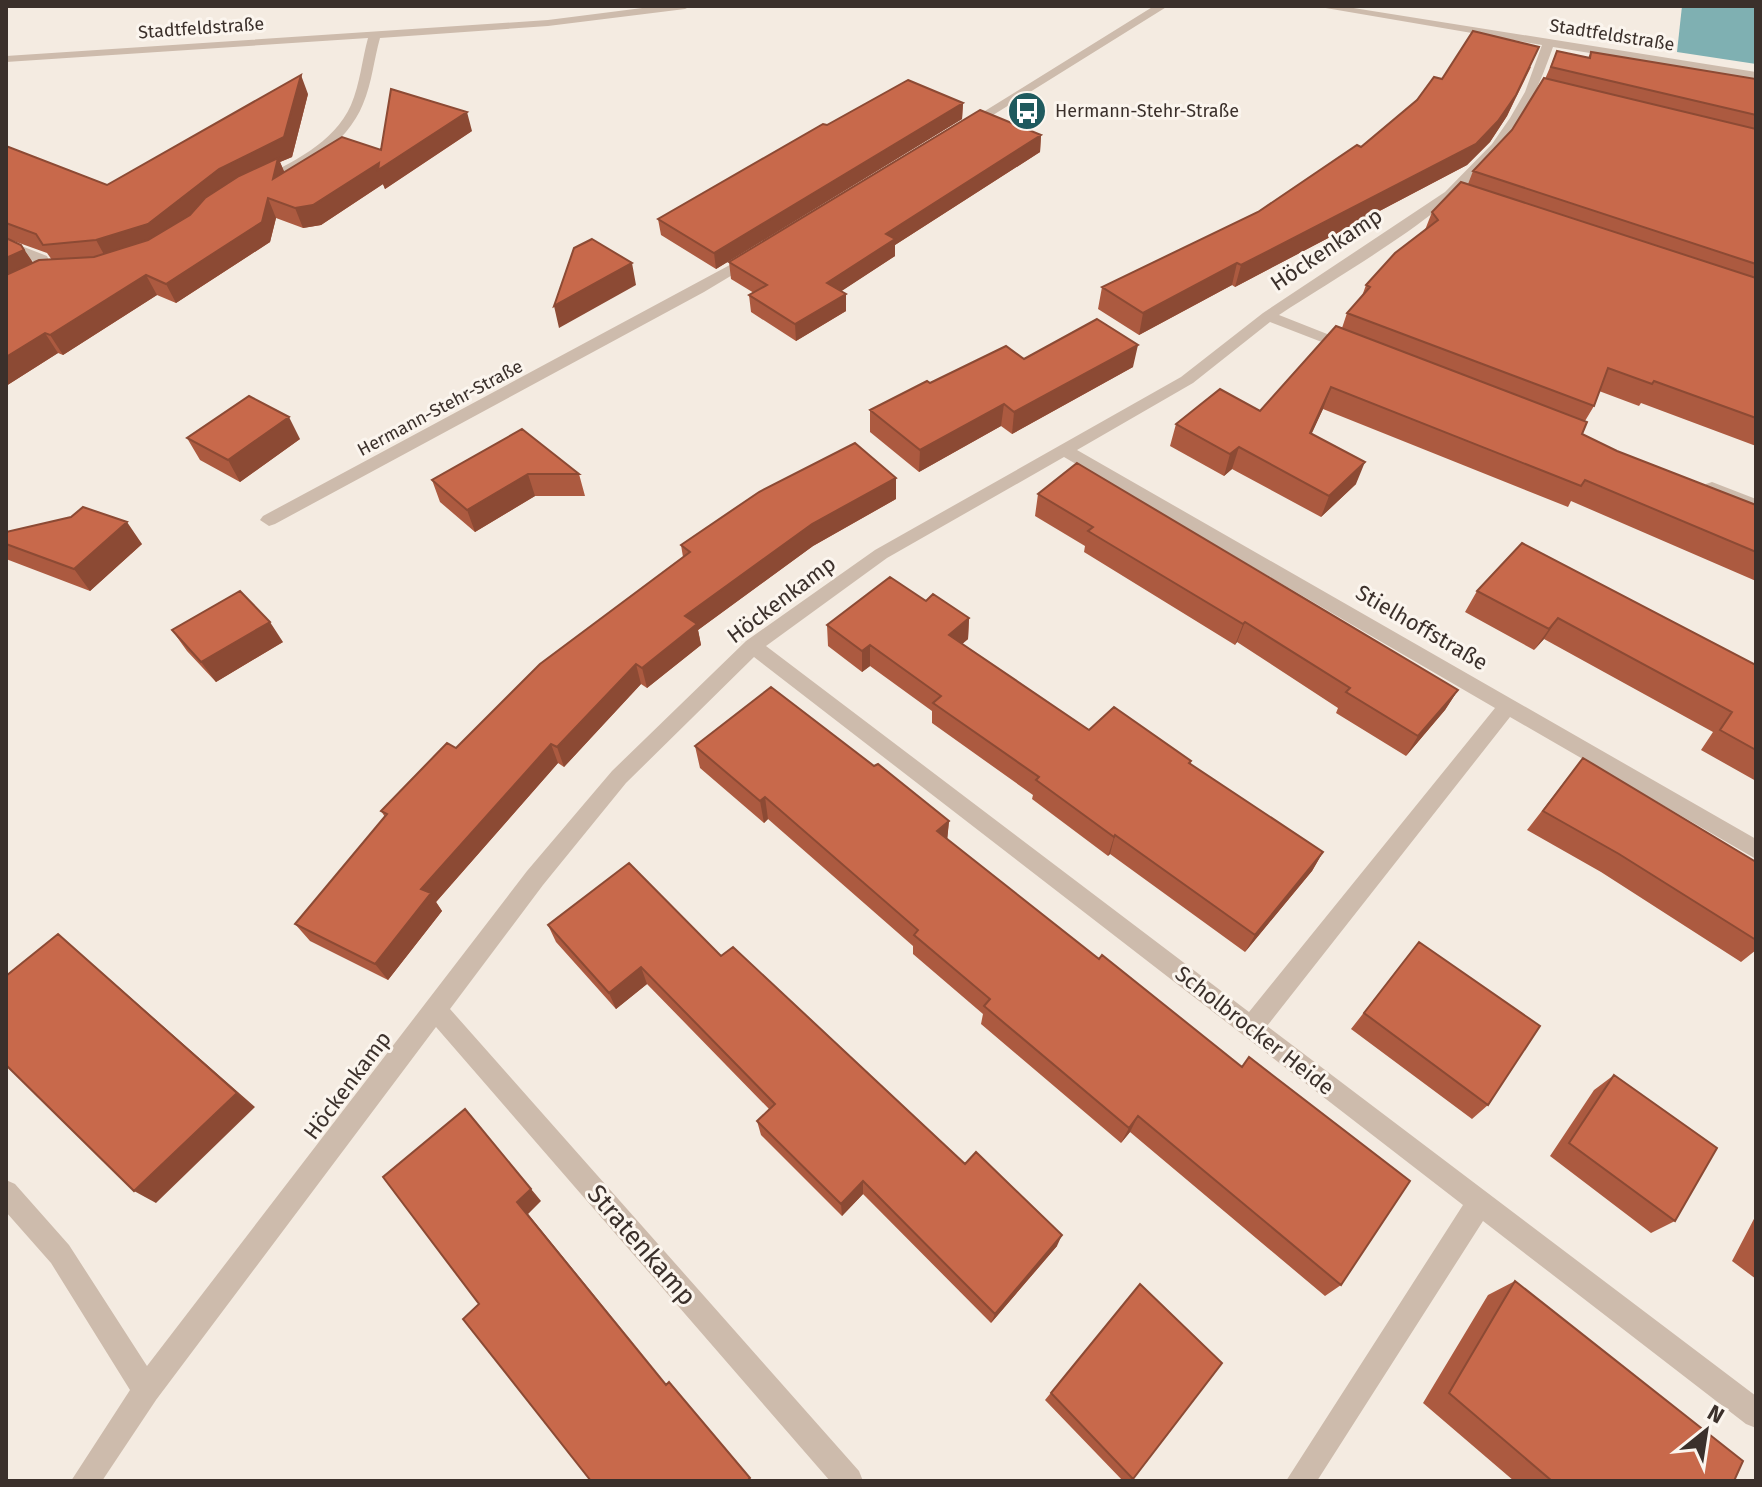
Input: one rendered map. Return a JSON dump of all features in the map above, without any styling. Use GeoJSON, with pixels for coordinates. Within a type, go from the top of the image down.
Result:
{"type":"FeatureCollection","features":[{"type":"Feature","properties":{"kind":"street","name":"Stadtfeldstraße"},"geometry":{"type":"LineString","coordinates":[[6,59],[548,23],[685,6]]}},
{"type":"Feature","properties":{"kind":"street"},"geometry":{"type":"LineString","coordinates":[[955,133],[1162,6]]}},
{"type":"Feature","properties":{"kind":"street","name":"Stadtfeldstraße"},"geometry":{"type":"LineString","coordinates":[[1320,6],[1756,76]]}},
{"type":"Feature","properties":{"kind":"street"},"geometry":{"type":"LineString","coordinates":[[241,190],[265,181],[321,148],[344,126],[356,107],[375,35]]}},
{"type":"Feature","properties":{"kind":"street","name":"Höckenkamp"},"geometry":{"type":"LineString","coordinates":[[85,1481],[146,1390],[535,878],[619,777],[753,646],[881,554],[1187,380],[1268,316],[1457,198],[1538,94],[1549,43]]}},
{"type":"Feature","properties":{"kind":"street"},"geometry":{"type":"LineString","coordinates":[[6,244],[42,259],[48,275]]}},
{"type":"Feature","properties":{"kind":"street","name":"Hermann-Stehr-Straße"},"geometry":{"type":"LineString","coordinates":[[269,520],[685,297],[766,248]]}},
{"type":"Feature","properties":{"kind":"street"},"geometry":{"type":"LineString","coordinates":[[1268,316],[1370,356]]}},
{"type":"Feature","properties":{"kind":"street","name":"Stielhoffstraße"},"geometry":{"type":"LineString","coordinates":[[1063,449],[1756,850]]}},
{"type":"Feature","properties":{"kind":"street"},"geometry":{"type":"LineString","coordinates":[[1696,482],[1756,505]]}},
{"type":"Feature","properties":{"kind":"street","name":"Scholbrocker Heide"},"geometry":{"type":"LineString","coordinates":[[753,646],[1756,1414]]}},
{"type":"Feature","properties":{"kind":"street"},"geometry":{"type":"LineString","coordinates":[[1252,1027],[1509,705]]}},
{"type":"Feature","properties":{"kind":"street","name":"Stratenkamp"},"geometry":{"type":"LineString","coordinates":[[435,1009],[849,1481]]}},
{"type":"Feature","properties":{"kind":"street"},"geometry":{"type":"LineString","coordinates":[[6,1193],[60,1254],[146,1390]]}},
{"type":"Feature","properties":{"kind":"street"},"geometry":{"type":"LineString","coordinates":[[1300,1481],[1479,1204]]}},
{"type":"Feature","properties":{"kind":"water"},"geometry":{"type":"Polygon","coordinates":[[[1682,6],[1756,6],[1756,64],[1677,52],[1682,6]]]}},
{"type":"Feature","properties":{"kind":"building"},"geometry":{"type":"Polygon","coordinates":[[[1473,31],[1539,47],[1516,95],[1498,121],[1476,144],[1143,313],[1102,287],[1258,212],[1357,145],[1361,147],[1417,100],[1434,77],[1442,79],[1473,31]]]}},
{"type":"Feature","properties":{"kind":"building"},"geometry":{"type":"Polygon","coordinates":[[[1557,51],[1590,58],[1591,52],[1756,79],[1756,115],[1551,67],[1557,51]]]}},
{"type":"Feature","properties":{"kind":"building"},"geometry":{"type":"Polygon","coordinates":[[[301,75],[284,137],[219,169],[148,224],[96,240],[43,245],[36,234],[6,223],[6,146],[107,185],[301,75]]]}},
{"type":"Feature","properties":{"kind":"building"},"geometry":{"type":"Polygon","coordinates":[[[1544,78],[1756,129],[1756,264],[1473,171],[1512,130],[1544,78]]]}},
{"type":"Feature","properties":{"kind":"building"},"geometry":{"type":"Polygon","coordinates":[[[908,80],[963,103],[714,253],[658,219],[823,124],[827,125],[908,80]]]}},
{"type":"Feature","properties":{"kind":"building"},"geometry":{"type":"Polygon","coordinates":[[[391,89],[467,112],[378,170],[379,163],[313,205],[295,208],[268,198],[262,222],[166,284],[146,275],[50,335],[45,333],[6,357],[6,275],[39,260],[94,257],[148,240],[190,215],[205,198],[239,176],[278,158],[273,179],[342,137],[381,150],[391,89]]]}},
{"type":"Feature","properties":{"kind":"building"},"geometry":{"type":"Polygon","coordinates":[[[980,110],[1041,135],[886,234],[895,239],[827,283],[846,294],[795,324],[749,295],[767,285],[729,262],[980,110]]]}},
{"type":"Feature","properties":{"kind":"building"},"geometry":{"type":"Polygon","coordinates":[[[1461,182],[1756,278],[1756,418],[1654,381],[1652,384],[1608,368],[1594,406],[1347,313],[1370,287],[1366,285],[1395,253],[1438,220],[1432,212],[1461,182]]]}},
{"type":"Feature","properties":{"kind":"building"},"geometry":{"type":"Polygon","coordinates":[[[6,238],[21,245],[24,250],[6,258],[6,238]]]}},
{"type":"Feature","properties":{"kind":"building"},"geometry":{"type":"Polygon","coordinates":[[[592,239],[632,263],[554,306],[574,248],[592,239]]]}},
{"type":"Feature","properties":{"kind":"building"},"geometry":{"type":"Polygon","coordinates":[[[1097,319],[1138,345],[1014,412],[1004,404],[920,450],[870,410],[1006,346],[1024,359],[1097,319]]]}},
{"type":"Feature","properties":{"kind":"building"},"geometry":{"type":"Polygon","coordinates":[[[1336,326],[1587,422],[1582,434],[1617,451],[1756,505],[1756,552],[1585,480],[1581,486],[1331,387],[1310,433],[1365,462],[1329,496],[1239,447],[1230,454],[1176,424],[1220,389],[1260,411],[1336,326]]]}},
{"type":"Feature","properties":{"kind":"building"},"geometry":{"type":"Polygon","coordinates":[[[249,396],[289,417],[228,460],[187,438],[249,396]]]}},
{"type":"Feature","properties":{"kind":"building"},"geometry":{"type":"Polygon","coordinates":[[[522,429],[579,474],[528,474],[467,510],[432,480],[522,429]]]}},
{"type":"Feature","properties":{"kind":"building"},"geometry":{"type":"Polygon","coordinates":[[[855,443],[896,478],[812,524],[685,616],[697,624],[642,668],[636,664],[557,747],[551,744],[421,889],[431,893],[375,964],[295,924],[387,814],[381,811],[447,743],[456,748],[540,664],[690,552],[681,545],[759,492],[855,443]]]}},
{"type":"Feature","properties":{"kind":"building"},"geometry":{"type":"Polygon","coordinates":[[[1077,463],[1458,690],[1418,736],[1346,692],[1350,688],[1245,622],[1243,624],[1088,531],[1093,527],[1038,494],[1077,463]]]}},
{"type":"Feature","properties":{"kind":"building"},"geometry":{"type":"Polygon","coordinates":[[[83,507],[127,522],[74,569],[6,544],[6,532],[71,517],[83,507]]]}},
{"type":"Feature","properties":{"kind":"building"},"geometry":{"type":"Polygon","coordinates":[[[1522,543],[1756,665],[1756,750],[1720,730],[1732,712],[1558,618],[1549,629],[1477,591],[1522,543]]]}},
{"type":"Feature","properties":{"kind":"building"},"geometry":{"type":"Polygon","coordinates":[[[890,577],[926,601],[933,594],[969,618],[949,635],[1089,730],[1114,707],[1191,761],[1189,763],[1323,852],[1255,935],[1114,837],[1036,780],[1039,777],[933,703],[941,696],[870,645],[862,651],[827,625],[890,577]]]}},
{"type":"Feature","properties":{"kind":"building"},"geometry":{"type":"Polygon","coordinates":[[[240,591],[270,622],[201,662],[172,630],[240,591]]]}},
{"type":"Feature","properties":{"kind":"building"},"geometry":{"type":"Polygon","coordinates":[[[771,687],[874,766],[878,764],[949,821],[937,831],[1099,959],[1102,955],[1242,1067],[1249,1057],[1410,1181],[1341,1285],[1138,1116],[1129,1128],[984,1006],[990,999],[914,935],[918,930],[765,797],[760,801],[695,746],[771,687]]]}},
{"type":"Feature","properties":{"kind":"building"},"geometry":{"type":"Polygon","coordinates":[[[1583,758],[1756,862],[1756,940],[1619,854],[1543,811],[1583,758]]]}},
{"type":"Feature","properties":{"kind":"building"},"geometry":{"type":"Polygon","coordinates":[[[629,863],[721,956],[733,947],[965,1164],[976,1152],[1062,1235],[995,1314],[863,1181],[841,1204],[757,1121],[775,1104],[641,967],[609,993],[548,925],[629,863]]]}},
{"type":"Feature","properties":{"kind":"building"},"geometry":{"type":"Polygon","coordinates":[[[58,934],[237,1093],[134,1191],[6,1065],[6,976],[58,934]]]}},
{"type":"Feature","properties":{"kind":"building"},"geometry":{"type":"Polygon","coordinates":[[[1419,942],[1540,1026],[1488,1105],[1364,1013],[1419,942]]]}},
{"type":"Feature","properties":{"kind":"building"},"geometry":{"type":"Polygon","coordinates":[[[1614,1075],[1717,1148],[1675,1221],[1569,1143],[1614,1075]]]}},
{"type":"Feature","properties":{"kind":"building"},"geometry":{"type":"Polygon","coordinates":[[[465,1109],[531,1189],[517,1202],[666,1385],[669,1382],[750,1478],[747,1481],[591,1481],[463,1319],[479,1304],[383,1177],[465,1109]]]}},
{"type":"Feature","properties":{"kind":"building"},"geometry":{"type":"Polygon","coordinates":[[[1515,1281],[1743,1461],[1734,1481],[1552,1481],[1449,1393],[1515,1281]]]}},
{"type":"Feature","properties":{"kind":"building"},"geometry":{"type":"Polygon","coordinates":[[[1140,1284],[1222,1363],[1133,1479],[1051,1393],[1140,1284]]]}},
{"type":"Feature","properties":{"kind":"place","name":"Hermann-Stehr-Straße"},"geometry":{"type":"Point","coordinates":[1027,111]}}]}
